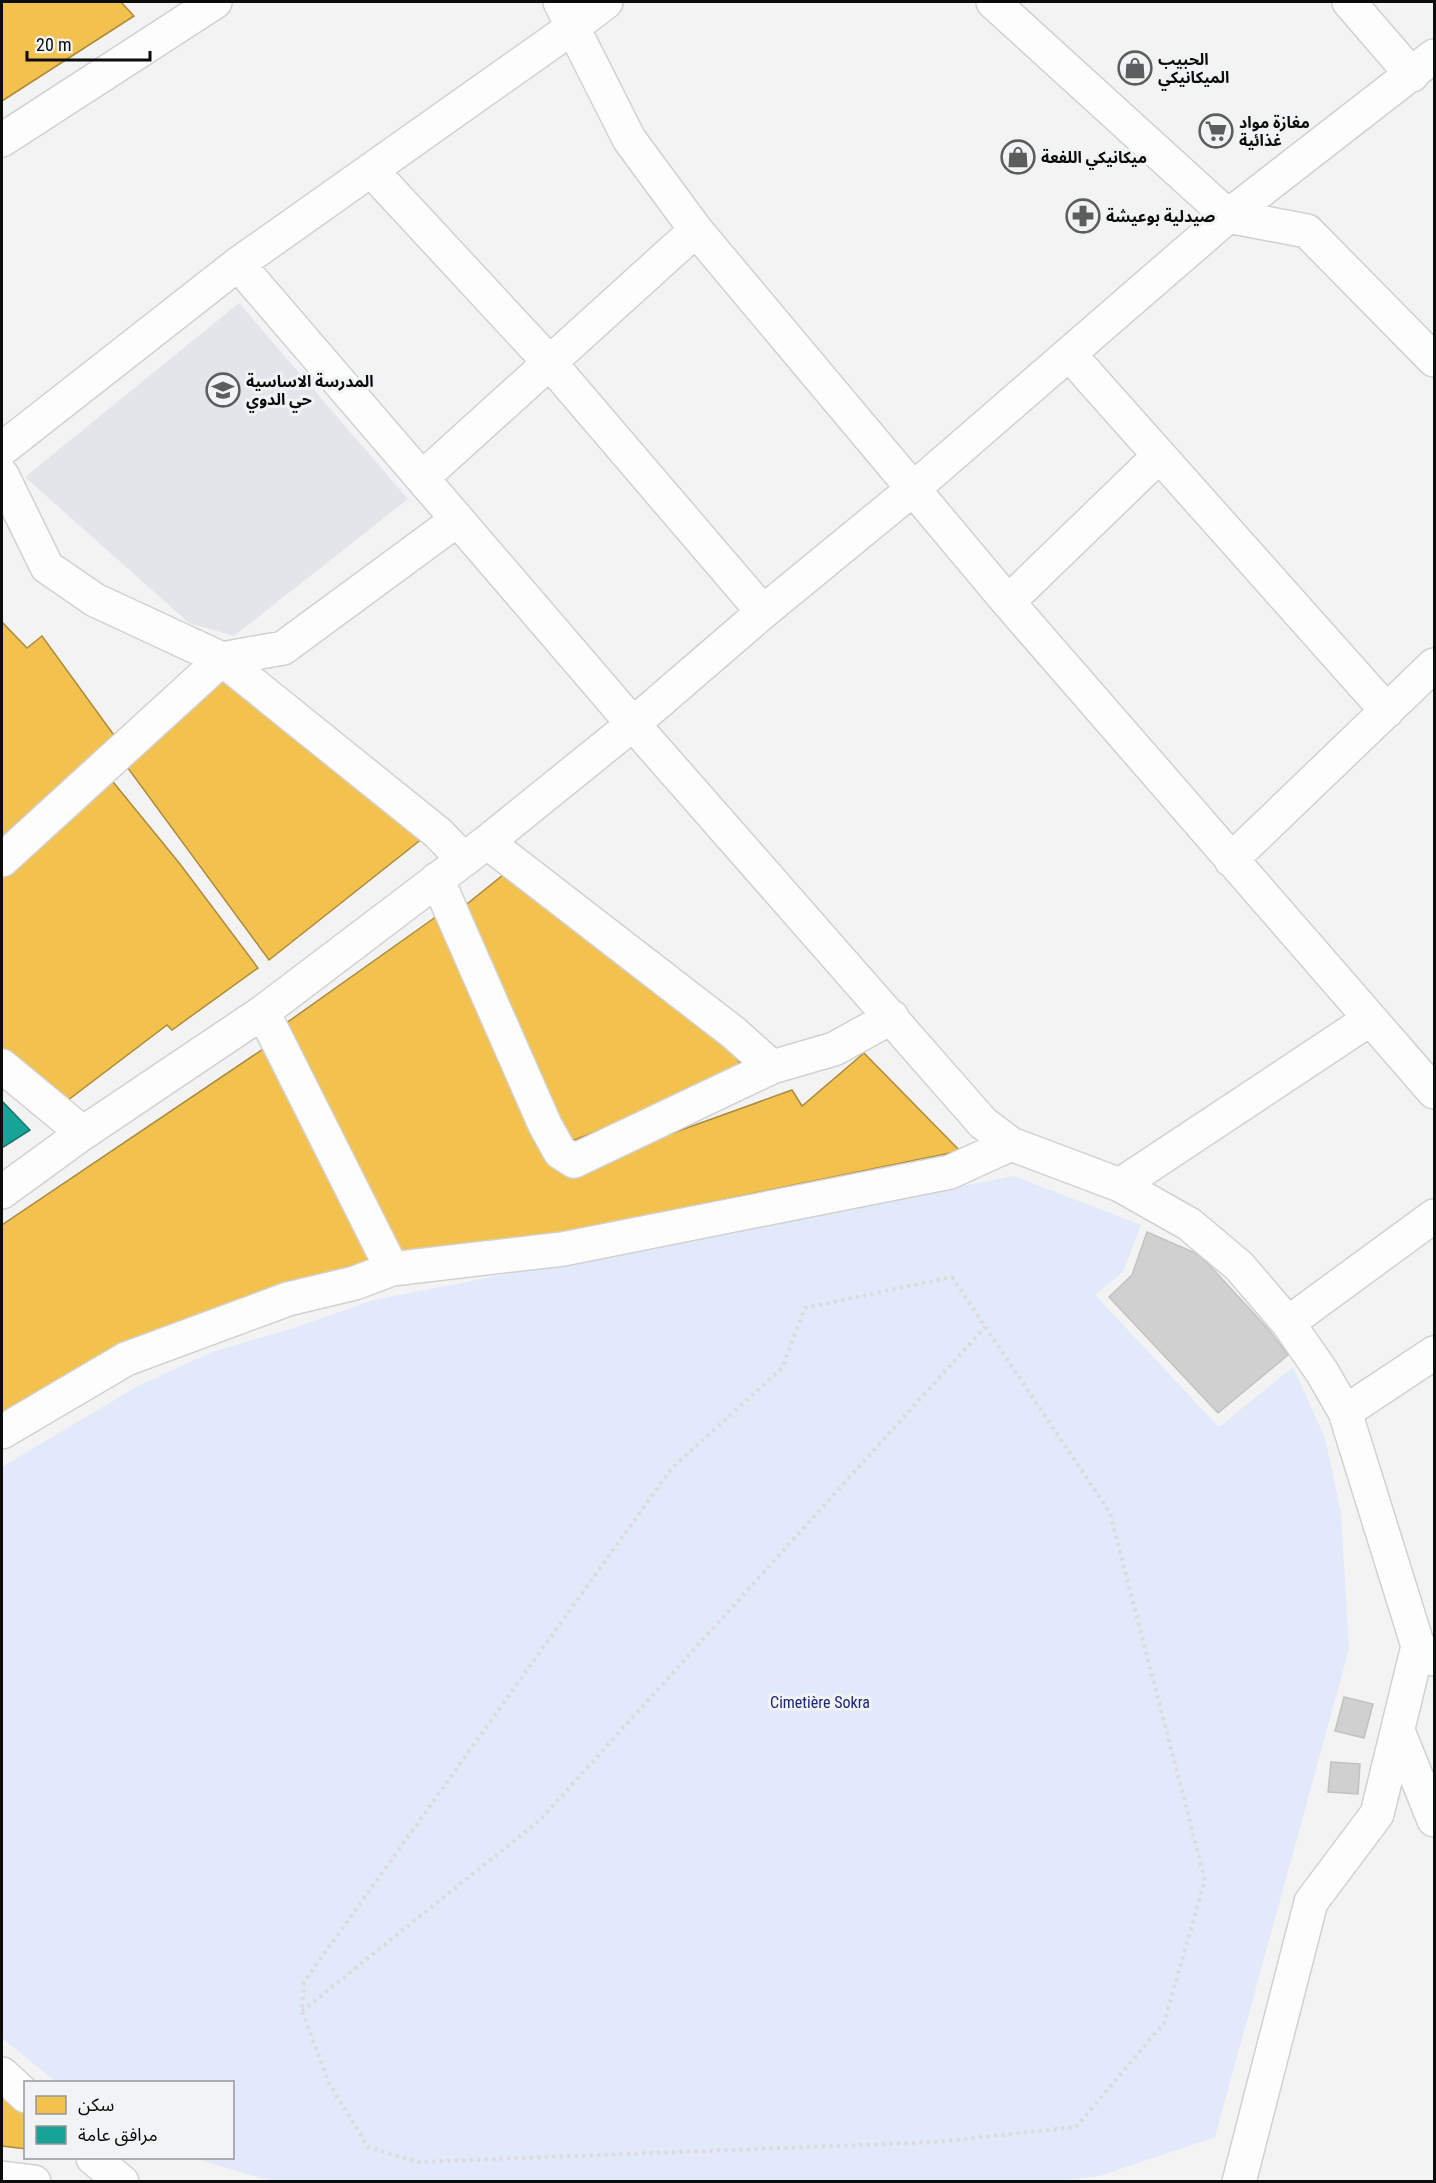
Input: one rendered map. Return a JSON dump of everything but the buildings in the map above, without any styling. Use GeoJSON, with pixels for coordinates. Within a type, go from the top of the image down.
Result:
{"type":"FeatureCollection","features":[{"type":"Feature","properties":{"kind":"street"},"geometry":{"type":"LineString","coordinates":[[2,140],[215,2]]}},
{"type":"Feature","properties":{"kind":"street"},"geometry":{"type":"LineString","coordinates":[[2,449],[238,264],[371,170],[567,14],[606,2]]}},
{"type":"Feature","properties":{"kind":"street"},"geometry":{"type":"LineString","coordinates":[[993,2],[1227,216],[1307,231],[1434,360]]}},
{"type":"Feature","properties":{"kind":"street"},"geometry":{"type":"LineString","coordinates":[[4,1188],[263,1012],[476,851],[633,724],[763,612],[913,489],[1070,355],[1227,216],[1423,65],[1349,2]]}},
{"type":"Feature","properties":{"kind":"street"},"geometry":{"type":"LineString","coordinates":[[567,14],[629,139],[696,230],[1008,602],[1231,860],[1370,1018],[1429,1076]]}},
{"type":"Feature","properties":{"kind":"street"},"geometry":{"type":"LineString","coordinates":[[371,170],[550,363],[763,612]]}},
{"type":"Feature","properties":{"kind":"street"},"geometry":{"type":"LineString","coordinates":[[422,478],[696,230]]}},
{"type":"Feature","properties":{"kind":"street"},"geometry":{"type":"LineString","coordinates":[[238,264],[633,724],[983,1123],[1011,1144],[1120,1185],[1189,1224],[1239,1266],[1288,1323],[1322,1372],[1345,1412],[1426,1652],[1398,1731],[1377,1814],[1311,1902],[1239,2181]]}},
{"type":"Feature","properties":{"kind":"street"},"geometry":{"type":"LineString","coordinates":[[1070,355],[1387,711]]}},
{"type":"Feature","properties":{"kind":"street"},"geometry":{"type":"LineString","coordinates":[[1008,602],[1160,456]]}},
{"type":"Feature","properties":{"kind":"street"},"geometry":{"type":"LineString","coordinates":[[2,475],[47,567],[95,600],[222,659],[438,833],[476,851],[734,1033],[772,1067]]}},
{"type":"Feature","properties":{"kind":"street"},"geometry":{"type":"LineString","coordinates":[[2,860],[222,659],[284,648],[457,520]]}},
{"type":"Feature","properties":{"kind":"street"},"geometry":{"type":"LineString","coordinates":[[1231,860],[1434,665]]}},
{"type":"Feature","properties":{"kind":"street"},"geometry":{"type":"LineString","coordinates":[[437,879],[545,1125],[560,1152],[574,1161],[772,1067],[834,1049],[892,1017]]}},
{"type":"Feature","properties":{"kind":"street"},"geometry":{"type":"LineString","coordinates":[[263,1012],[392,1269]]}},
{"type":"Feature","properties":{"kind":"street"},"geometry":{"type":"LineString","coordinates":[[1120,1185],[1370,1018]]}},
{"type":"Feature","properties":{"kind":"street"},"geometry":{"type":"LineString","coordinates":[[2,1066],[83,1134]]}},
{"type":"Feature","properties":{"kind":"street"},"geometry":{"type":"LineString","coordinates":[[2,1432],[126,1359],[288,1299],[355,1283],[392,1269],[562,1249],[950,1172],[1011,1144]]}},
{"type":"Feature","properties":{"kind":"street"},"geometry":{"type":"LineString","coordinates":[[1288,1323],[1434,1216]]}},
{"type":"Feature","properties":{"kind":"street"},"geometry":{"type":"LineString","coordinates":[[1345,1412],[1434,1353]]}},
{"type":"Feature","properties":{"kind":"street"},"geometry":{"type":"LineString","coordinates":[[1398,1731],[1434,1820]]}},
{"type":"Feature","properties":{"kind":"street"},"geometry":{"type":"LineString","coordinates":[[2,2074],[24,2094]]}},
{"type":"Feature","properties":{"kind":"street"},"geometry":{"type":"LineString","coordinates":[[95,2159],[122,2181]]}},
{"type":"Feature","properties":{"kind":"street"},"geometry":{"type":"LineString","coordinates":[[2,2178],[34,2181]]}},
{"type":"Feature","properties":{"kind":"path"},"geometry":{"type":"LineString","coordinates":[[952,1277],[1110,1513],[1205,1880],[1164,2023],[1076,2127],[936,2142],[418,2162],[368,2147],[329,2083],[302,2012],[304,1982],[671,1469],[782,1368],[805,1308],[952,1277]]}},
{"type":"Feature","properties":{"kind":"path"},"geometry":{"type":"LineString","coordinates":[[302,2012],[540,1820],[986,1327]]}},
{"type":"Feature","properties":{"kind":"shaded area","name":"المدرسة الاساسية حي الدوي"},"geometry":{"type":"Polygon","coordinates":[[[239,303],[408,499],[234,636],[189,623],[25,477],[239,303]]]}},
{"type":"Feature","properties":{"kind":"green space","name":"Cimetière Sokra"},"geometry":{"type":"Polygon","coordinates":[[[1014,1176],[1141,1225],[1123,1272],[1095,1295],[1219,1427],[1293,1367],[1325,1438],[1341,1513],[1349,1649],[1215,2137],[1099,2176],[1047,2182],[278,2182],[197,2159],[234,2159],[234,2081],[55,2081],[2,2038],[2,1467],[138,1386],[212,1352],[291,1329],[373,1300],[1014,1176]]]}},
{"type":"Feature","properties":{"kind":"place","name":"الحبيب الميكانيكي"},"geometry":{"type":"Point","coordinates":[1135,68]}},
{"type":"Feature","properties":{"kind":"place","name":"مغازة مواد غذائية"},"geometry":{"type":"Point","coordinates":[1216,131]}},
{"type":"Feature","properties":{"kind":"place","name":"ميكانيكي اللفعة"},"geometry":{"type":"Point","coordinates":[1018,157]}},
{"type":"Feature","properties":{"kind":"place","name":"صيدلية بوعيشة"},"geometry":{"type":"Point","coordinates":[1083,216]}},
{"type":"Feature","properties":{"kind":"place","name":"المدرسة الاساسية حي الدوي"},"geometry":{"type":"Point","coordinates":[223,390]}}]}
